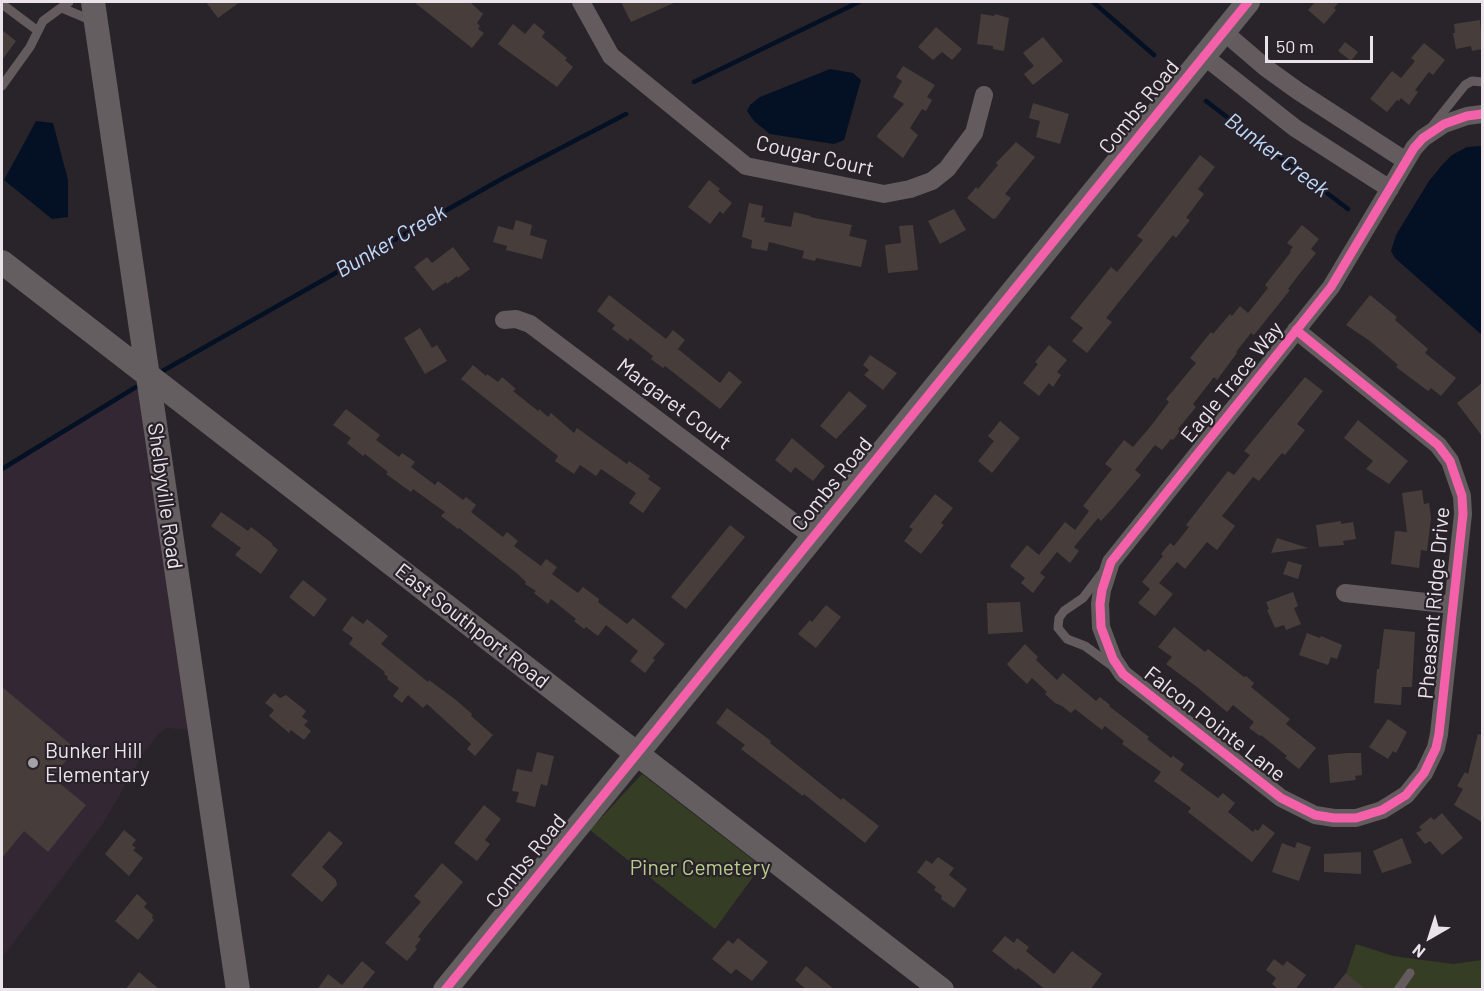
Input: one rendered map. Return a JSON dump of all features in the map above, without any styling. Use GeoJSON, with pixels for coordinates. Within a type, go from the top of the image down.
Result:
{"type":"FeatureCollection","features":[{"type":"Feature","properties":{"kind":"main road","name":"Combs Road"},"geometry":{"type":"LineString","coordinates":[[445,990],[1248,2]]}},
{"type":"Feature","properties":{"kind":"main road","name":"Shelbyville Road"},"geometry":{"type":"LineString","coordinates":[[94,12],[238,990]]}},
{"type":"Feature","properties":{"kind":"main road","name":"East Southport Road"},"geometry":{"type":"LineString","coordinates":[[2,262],[942,990]]}},
{"type":"Feature","properties":{"kind":"street","name":"Cougar Court"},"geometry":{"type":"LineString","coordinates":[[581,2],[610,56],[746,166],[884,194],[910,189],[932,181],[947,169],[974,133],[984,95]]}},
{"type":"Feature","properties":{"kind":"street"},"geometry":{"type":"LineString","coordinates":[[1224,32],[1266,68],[1298,91],[1406,162]]}},
{"type":"Feature","properties":{"kind":"street"},"geometry":{"type":"LineString","coordinates":[[1204,56],[1296,128],[1390,189]]}},
{"type":"Feature","properties":{"kind":"street"},"geometry":{"type":"LineString","coordinates":[[1423,138],[1453,120],[1482,114]]}},
{"type":"Feature","properties":{"kind":"street","name":"Eagle Trace Way"},"geometry":{"type":"LineString","coordinates":[[1101,627],[1101,597],[1111,562],[1336,280],[1406,162],[1423,138]]}},
{"type":"Feature","properties":{"kind":"street","name":"Margaret Court"},"geometry":{"type":"LineString","coordinates":[[504,320],[516,319],[530,324],[813,537]]}},
{"type":"Feature","properties":{"kind":"street","name":"Pheasant Ridge Drive"},"geometry":{"type":"LineString","coordinates":[[1296,330],[1438,445],[1450,461],[1461,489],[1463,508],[1439,734],[1428,768],[1410,790],[1388,807],[1356,818],[1334,818]]}},
{"type":"Feature","properties":{"kind":"street"},"geometry":{"type":"LineString","coordinates":[[1345,593],[1453,605]]}},
{"type":"Feature","properties":{"kind":"street","name":"Falcon Pointe Lane"},"geometry":{"type":"LineString","coordinates":[[1101,627],[1113,659],[1123,674],[1281,798],[1309,813],[1334,818]]}},
{"type":"Feature","properties":{"kind":"lane"},"geometry":{"type":"LineString","coordinates":[[2,4],[38,31]]}},
{"type":"Feature","properties":{"kind":"lane"},"geometry":{"type":"LineString","coordinates":[[2,86],[30,47],[43,21],[65,5],[94,12]]}},
{"type":"Feature","properties":{"kind":"lane"},"geometry":{"type":"LineString","coordinates":[[1423,138],[1465,85],[1472,81],[1482,81]]}},
{"type":"Feature","properties":{"kind":"lane","name":"Falcon Pointe Lane"},"geometry":{"type":"LineString","coordinates":[[1111,562],[1083,598],[1064,611],[1059,618],[1058,628],[1067,639],[1085,646],[1123,674]]}},
{"type":"Feature","properties":{"kind":"lane"},"geometry":{"type":"LineString","coordinates":[[1398,990],[1410,973]]}},
{"type":"Feature","properties":{"kind":"shaded area"},"geometry":{"type":"Polygon","coordinates":[[[148,381],[199,731],[168,728],[160,732],[143,754],[104,822],[2,958],[2,469],[148,381]]]}},
{"type":"Feature","properties":{"kind":"green space","name":"Piner Cemetery"},"geometry":{"type":"Polygon","coordinates":[[[642,774],[761,866],[715,929],[590,830],[642,774]]]}},
{"type":"Feature","properties":{"kind":"green space"},"geometry":{"type":"Polygon","coordinates":[[[1356,944],[1393,956],[1453,964],[1482,960],[1482,989],[1351,989],[1345,977],[1356,944]]]}},
{"type":"Feature","properties":{"kind":"water"},"geometry":{"type":"Polygon","coordinates":[[[830,69],[853,73],[861,80],[844,140],[834,144],[770,134],[754,121],[747,111],[750,105],[760,97],[830,69]]]}},
{"type":"Feature","properties":{"kind":"water"},"geometry":{"type":"Polygon","coordinates":[[[36,121],[53,123],[68,180],[68,217],[52,219],[4,180],[36,121]]]}},
{"type":"Feature","properties":{"kind":"water"},"geometry":{"type":"Polygon","coordinates":[[[1482,146],[1482,335],[1395,258],[1391,251],[1396,235],[1429,181],[1443,164],[1452,155],[1467,147],[1482,146]]]}},
{"type":"Feature","properties":{"kind":"building"},"geometry":{"type":"Polygon","coordinates":[[[206,2],[240,2],[218,18],[206,2]]]}},
{"type":"Feature","properties":{"kind":"building"},"geometry":{"type":"Polygon","coordinates":[[[414,2],[470,2],[483,14],[477,23],[480,26],[478,29],[484,33],[472,48],[414,2]]]}},
{"type":"Feature","properties":{"kind":"building"},"geometry":{"type":"Polygon","coordinates":[[[621,2],[676,2],[631,22],[621,2]]]}},
{"type":"Feature","properties":{"kind":"building"},"geometry":{"type":"Polygon","coordinates":[[[1315,2],[1339,2],[1334,8],[1336,10],[1324,24],[1308,10],[1315,2]]]}},
{"type":"Feature","properties":{"kind":"building"},"geometry":{"type":"Polygon","coordinates":[[[981,14],[994,16],[995,14],[1009,18],[1004,51],[993,49],[993,46],[977,44],[981,14]]]}},
{"type":"Feature","properties":{"kind":"building"},"geometry":{"type":"Polygon","coordinates":[[[1480,20],[1482,49],[1472,51],[1471,46],[1456,49],[1454,24],[1480,20]]]}},
{"type":"Feature","properties":{"kind":"building"},"geometry":{"type":"Polygon","coordinates":[[[534,23],[545,32],[542,37],[567,58],[565,60],[573,67],[557,87],[498,44],[513,24],[525,34],[534,23]]]}},
{"type":"Feature","properties":{"kind":"building"},"geometry":{"type":"Polygon","coordinates":[[[936,27],[962,49],[952,60],[942,52],[933,60],[918,47],[936,27]]]}},
{"type":"Feature","properties":{"kind":"building"},"geometry":{"type":"Polygon","coordinates":[[[2,30],[16,41],[2,60],[2,30]]]}},
{"type":"Feature","properties":{"kind":"building"},"geometry":{"type":"Polygon","coordinates":[[[1043,37],[1063,61],[1033,85],[1024,74],[1034,66],[1023,53],[1043,37]]]}},
{"type":"Feature","properties":{"kind":"building"},"geometry":{"type":"Polygon","coordinates":[[[1345,42],[1358,52],[1351,61],[1338,51],[1345,42]]]}},
{"type":"Feature","properties":{"kind":"building"},"geometry":{"type":"Polygon","coordinates":[[[1424,43],[1445,60],[1433,75],[1429,72],[1415,90],[1418,92],[1409,105],[1401,98],[1387,112],[1370,99],[1392,71],[1401,78],[1415,61],[1411,58],[1424,43]]]}},
{"type":"Feature","properties":{"kind":"building"},"geometry":{"type":"Polygon","coordinates":[[[903,66],[935,85],[927,97],[932,100],[926,111],[922,109],[910,128],[918,135],[903,158],[877,137],[904,104],[893,97],[902,81],[896,77],[903,66]]]}},
{"type":"Feature","properties":{"kind":"building"},"geometry":{"type":"Polygon","coordinates":[[[1033,103],[1069,114],[1060,144],[1036,137],[1040,121],[1029,118],[1033,103]]]}},
{"type":"Feature","properties":{"kind":"building"},"geometry":{"type":"Polygon","coordinates":[[[1016,142],[1035,157],[1005,194],[1011,198],[993,219],[967,198],[976,187],[978,189],[998,165],[996,163],[1016,142]]]}},
{"type":"Feature","properties":{"kind":"building"},"geometry":{"type":"Polygon","coordinates":[[[1200,155],[1215,167],[1198,189],[1204,194],[1186,218],[1190,220],[1176,238],[1173,235],[1106,318],[1112,322],[1087,353],[1072,341],[1083,328],[1070,318],[1111,267],[1117,272],[1143,240],[1137,236],[1200,155]]]}},
{"type":"Feature","properties":{"kind":"building"},"geometry":{"type":"Polygon","coordinates":[[[709,180],[732,203],[723,214],[720,211],[710,224],[688,207],[709,180]]]}},
{"type":"Feature","properties":{"kind":"building"},"geometry":{"type":"Polygon","coordinates":[[[749,203],[763,206],[761,217],[765,218],[764,222],[791,227],[794,212],[852,225],[849,236],[867,240],[861,267],[816,258],[815,261],[802,258],[804,251],[769,242],[767,251],[751,248],[752,240],[742,237],[749,203]]]}},
{"type":"Feature","properties":{"kind":"building"},"geometry":{"type":"Polygon","coordinates":[[[954,209],[966,230],[940,244],[928,221],[954,209]]]}},
{"type":"Feature","properties":{"kind":"building"},"geometry":{"type":"Polygon","coordinates":[[[516,220],[532,225],[530,235],[547,240],[542,259],[506,250],[507,246],[493,242],[498,226],[513,230],[516,220]]]}},
{"type":"Feature","properties":{"kind":"building"},"geometry":{"type":"Polygon","coordinates":[[[913,225],[918,270],[888,273],[885,245],[901,243],[899,226],[913,225]]]}},
{"type":"Feature","properties":{"kind":"building"},"geometry":{"type":"Polygon","coordinates":[[[1302,225],[1319,239],[1311,249],[1316,253],[1288,289],[1290,290],[1254,335],[1251,333],[1217,380],[1214,377],[1193,404],[1196,407],[1178,429],[1180,431],[1173,440],[1171,439],[1162,450],[1155,445],[1135,470],[1141,475],[1101,521],[1098,518],[1074,547],[1079,551],[1070,563],[1057,552],[1040,573],[1045,577],[1033,593],[1021,583],[1025,578],[1010,566],[1027,545],[1039,555],[1065,522],[1075,530],[1089,511],[1083,506],[1112,469],[1105,464],[1124,440],[1133,447],[1150,427],[1169,402],[1166,399],[1196,363],[1190,358],[1211,332],[1213,334],[1240,306],[1248,313],[1268,288],[1265,285],[1291,252],[1293,247],[1287,243],[1302,225]]]}},
{"type":"Feature","properties":{"kind":"building"},"geometry":{"type":"Polygon","coordinates":[[[453,247],[470,269],[433,291],[414,267],[427,257],[432,263],[453,247]]]}},
{"type":"Feature","properties":{"kind":"building"},"geometry":{"type":"Polygon","coordinates":[[[609,295],[666,339],[673,330],[685,340],[678,349],[720,383],[729,371],[742,382],[720,409],[665,366],[663,368],[651,359],[653,356],[630,338],[628,341],[612,329],[615,325],[597,311],[609,295]]]}},
{"type":"Feature","properties":{"kind":"building"},"geometry":{"type":"Polygon","coordinates":[[[1370,295],[1397,317],[1395,320],[1428,349],[1425,353],[1456,378],[1441,396],[1431,388],[1428,391],[1396,367],[1398,365],[1370,341],[1346,325],[1370,295]]]}},
{"type":"Feature","properties":{"kind":"building"},"geometry":{"type":"Polygon","coordinates":[[[420,328],[432,348],[437,345],[447,361],[425,374],[404,338],[420,328]]]}},
{"type":"Feature","properties":{"kind":"building"},"geometry":{"type":"Polygon","coordinates":[[[1049,345],[1067,360],[1057,372],[1061,375],[1053,387],[1049,383],[1039,396],[1023,383],[1038,364],[1035,362],[1049,345]]]}},
{"type":"Feature","properties":{"kind":"building"},"geometry":{"type":"Polygon","coordinates":[[[870,355],[897,373],[883,390],[864,375],[869,370],[863,365],[870,355]]]}},
{"type":"Feature","properties":{"kind":"building"},"geometry":{"type":"Polygon","coordinates":[[[473,365],[498,382],[502,377],[516,389],[513,391],[538,411],[539,409],[548,417],[551,413],[574,433],[577,428],[627,464],[629,461],[650,476],[648,479],[661,488],[643,513],[629,503],[636,493],[601,469],[596,476],[580,465],[574,474],[555,461],[558,456],[461,379],[473,365]]]}},
{"type":"Feature","properties":{"kind":"building"},"geometry":{"type":"Polygon","coordinates":[[[1305,377],[1323,391],[1297,424],[1305,430],[1285,455],[1282,453],[1259,481],[1253,477],[1222,516],[1235,526],[1217,550],[1207,542],[1185,569],[1177,562],[1159,583],[1173,594],[1155,616],[1138,603],[1150,589],[1142,582],[1163,556],[1161,554],[1170,543],[1174,546],[1189,527],[1186,525],[1228,471],[1234,475],[1250,455],[1244,451],[1305,377]]]}},
{"type":"Feature","properties":{"kind":"building"},"geometry":{"type":"Polygon","coordinates":[[[1482,383],[1482,436],[1457,403],[1482,383]]]}},
{"type":"Feature","properties":{"kind":"building"},"geometry":{"type":"Polygon","coordinates":[[[849,391],[867,406],[836,439],[820,426],[849,391]]]}},
{"type":"Feature","properties":{"kind":"building"},"geometry":{"type":"Polygon","coordinates":[[[346,409],[380,435],[376,440],[399,457],[402,453],[415,462],[411,467],[435,485],[438,481],[463,500],[466,497],[476,505],[471,512],[503,537],[507,532],[518,541],[514,546],[541,566],[546,559],[557,567],[552,574],[578,593],[583,587],[599,599],[598,602],[627,624],[633,618],[665,644],[653,658],[655,660],[645,673],[630,661],[638,651],[606,625],[598,636],[586,627],[584,629],[574,621],[576,619],[551,599],[548,604],[534,593],[536,591],[525,584],[526,582],[519,575],[441,516],[445,512],[413,489],[411,492],[386,474],[388,472],[365,454],[363,456],[347,443],[351,438],[333,425],[346,409]]]}},
{"type":"Feature","properties":{"kind":"building"},"geometry":{"type":"Polygon","coordinates":[[[1358,420],[1408,461],[1389,484],[1366,469],[1373,461],[1344,438],[1358,420]]]}},
{"type":"Feature","properties":{"kind":"building"},"geometry":{"type":"Polygon","coordinates":[[[1000,421],[1020,438],[992,473],[978,461],[994,441],[988,436],[1000,421]]]}},
{"type":"Feature","properties":{"kind":"building"},"geometry":{"type":"Polygon","coordinates":[[[792,438],[825,466],[813,481],[795,467],[791,473],[775,460],[792,438]]]}},
{"type":"Feature","properties":{"kind":"building"},"geometry":{"type":"Polygon","coordinates":[[[1422,490],[1424,504],[1429,503],[1431,518],[1427,551],[1421,550],[1419,568],[1391,564],[1395,531],[1407,532],[1402,493],[1422,490]]]}},
{"type":"Feature","properties":{"kind":"building"},"geometry":{"type":"Polygon","coordinates":[[[935,494],[953,508],[941,523],[944,525],[921,554],[904,541],[913,529],[909,527],[935,494]]]}},
{"type":"Feature","properties":{"kind":"building"},"geometry":{"type":"Polygon","coordinates":[[[221,512],[248,531],[251,527],[278,550],[261,574],[235,555],[241,548],[211,526],[221,512]]]}},
{"type":"Feature","properties":{"kind":"building"},"geometry":{"type":"Polygon","coordinates":[[[1341,521],[1341,524],[1353,522],[1356,539],[1343,541],[1344,545],[1319,547],[1316,525],[1341,521]]]}},
{"type":"Feature","properties":{"kind":"building"},"geometry":{"type":"Polygon","coordinates":[[[730,525],[745,537],[686,609],[671,597],[730,525]]]}},
{"type":"Feature","properties":{"kind":"building"},"geometry":{"type":"Polygon","coordinates":[[[1277,538],[1308,548],[1271,553],[1277,538]]]}},
{"type":"Feature","properties":{"kind":"building"},"geometry":{"type":"Polygon","coordinates":[[[1288,561],[1302,565],[1298,579],[1283,574],[1288,561]]]}},
{"type":"Feature","properties":{"kind":"building"},"geometry":{"type":"Polygon","coordinates":[[[303,580],[327,599],[314,617],[289,597],[303,580]]]}},
{"type":"Feature","properties":{"kind":"building"},"geometry":{"type":"Polygon","coordinates":[[[1293,592],[1298,606],[1294,608],[1301,624],[1286,630],[1284,625],[1275,628],[1266,602],[1293,592]]]}},
{"type":"Feature","properties":{"kind":"building"},"geometry":{"type":"Polygon","coordinates":[[[1020,602],[1023,632],[988,634],[987,603],[1020,602]]]}},
{"type":"Feature","properties":{"kind":"building"},"geometry":{"type":"Polygon","coordinates":[[[826,605],[841,617],[816,648],[798,634],[826,605]]]}},
{"type":"Feature","properties":{"kind":"building"},"geometry":{"type":"Polygon","coordinates":[[[352,616],[363,624],[367,619],[388,636],[381,644],[428,682],[429,680],[456,700],[493,735],[475,756],[467,749],[471,744],[427,704],[423,708],[408,695],[402,703],[393,696],[399,688],[387,679],[385,672],[349,644],[353,638],[342,630],[352,616]]]}},
{"type":"Feature","properties":{"kind":"building"},"geometry":{"type":"Polygon","coordinates":[[[1174,627],[1205,652],[1208,649],[1244,677],[1246,676],[1254,683],[1251,687],[1290,719],[1286,724],[1316,748],[1299,769],[1285,758],[1287,756],[1249,728],[1254,722],[1233,705],[1227,712],[1166,664],[1172,657],[1158,647],[1174,627]]]}},
{"type":"Feature","properties":{"kind":"building"},"geometry":{"type":"Polygon","coordinates":[[[1384,629],[1415,632],[1412,687],[1402,687],[1401,705],[1374,703],[1384,629]]]}},
{"type":"Feature","properties":{"kind":"building"},"geometry":{"type":"Polygon","coordinates":[[[1307,633],[1342,645],[1337,659],[1331,657],[1328,665],[1299,655],[1307,633]]]}},
{"type":"Feature","properties":{"kind":"building"},"geometry":{"type":"Polygon","coordinates":[[[1025,644],[1038,657],[1036,660],[1057,680],[1063,673],[1096,701],[1100,697],[1149,737],[1147,739],[1171,758],[1173,756],[1184,764],[1180,770],[1218,798],[1223,793],[1235,803],[1228,812],[1253,832],[1255,829],[1258,831],[1263,824],[1275,833],[1252,862],[1188,812],[1191,808],[1154,781],[1161,772],[1122,744],[1124,741],[1105,726],[1102,730],[1075,709],[1071,713],[1055,703],[1032,678],[1027,684],[1011,669],[1007,664],[1025,644]]]}},
{"type":"Feature","properties":{"kind":"building","name":"Bunker Hill Elementary"},"geometry":{"type":"Polygon","coordinates":[[[2,687],[76,749],[52,777],[86,805],[48,852],[24,831],[2,858],[2,687]]]}},
{"type":"Feature","properties":{"kind":"building"},"geometry":{"type":"Polygon","coordinates":[[[274,693],[280,698],[286,695],[306,711],[302,717],[308,721],[304,725],[311,731],[304,740],[291,730],[289,733],[269,716],[274,710],[265,703],[274,693]]]}},
{"type":"Feature","properties":{"kind":"building"},"geometry":{"type":"Polygon","coordinates":[[[727,708],[771,741],[770,743],[841,800],[843,798],[879,826],[865,843],[804,794],[803,796],[741,749],[745,745],[716,723],[727,708]]]}},
{"type":"Feature","properties":{"kind":"building"},"geometry":{"type":"Polygon","coordinates":[[[1388,719],[1407,732],[1396,753],[1393,751],[1388,759],[1369,747],[1388,719]]]}},
{"type":"Feature","properties":{"kind":"building"},"geometry":{"type":"Polygon","coordinates":[[[1478,734],[1482,735],[1482,822],[1454,805],[1463,789],[1457,786],[1465,772],[1468,774],[1478,734]]]}},
{"type":"Feature","properties":{"kind":"building"},"geometry":{"type":"Polygon","coordinates":[[[537,752],[554,756],[547,786],[541,784],[535,807],[516,802],[519,792],[512,791],[517,769],[532,772],[537,752]]]}},
{"type":"Feature","properties":{"kind":"building"},"geometry":{"type":"Polygon","coordinates":[[[1361,753],[1362,775],[1355,776],[1356,780],[1330,783],[1328,755],[1361,753]]]}},
{"type":"Feature","properties":{"kind":"building"},"geometry":{"type":"Polygon","coordinates":[[[484,805],[501,819],[485,840],[490,844],[477,861],[454,843],[484,805]]]}},
{"type":"Feature","properties":{"kind":"building"},"geometry":{"type":"Polygon","coordinates":[[[1442,813],[1463,838],[1442,855],[1430,841],[1425,844],[1416,833],[1422,830],[1419,827],[1431,817],[1434,820],[1442,813]]]}},
{"type":"Feature","properties":{"kind":"building"},"geometry":{"type":"Polygon","coordinates":[[[124,830],[136,840],[132,845],[136,848],[133,850],[143,858],[129,876],[105,854],[124,830]]]}},
{"type":"Feature","properties":{"kind":"building"},"geometry":{"type":"Polygon","coordinates":[[[329,831],[343,843],[322,867],[336,880],[337,885],[322,902],[291,875],[329,831]]]}},
{"type":"Feature","properties":{"kind":"building"},"geometry":{"type":"Polygon","coordinates":[[[1402,838],[1412,863],[1382,873],[1373,851],[1402,838]]]}},
{"type":"Feature","properties":{"kind":"building"},"geometry":{"type":"Polygon","coordinates":[[[1297,842],[1311,847],[1299,881],[1272,872],[1282,843],[1295,848],[1297,842]]]}},
{"type":"Feature","properties":{"kind":"building"},"geometry":{"type":"Polygon","coordinates":[[[1361,852],[1361,874],[1324,872],[1324,854],[1361,852]]]}},
{"type":"Feature","properties":{"kind":"building"},"geometry":{"type":"Polygon","coordinates":[[[938,857],[954,868],[949,875],[967,889],[954,908],[941,899],[942,896],[934,890],[936,887],[917,872],[926,860],[932,864],[938,857]]]}},
{"type":"Feature","properties":{"kind":"building"},"geometry":{"type":"Polygon","coordinates":[[[442,863],[463,882],[418,937],[421,939],[415,947],[417,949],[407,961],[385,943],[421,902],[414,896],[442,863]]]}},
{"type":"Feature","properties":{"kind":"building"},"geometry":{"type":"Polygon","coordinates":[[[137,894],[147,903],[144,907],[153,915],[154,920],[138,940],[115,921],[137,894]]]}},
{"type":"Feature","properties":{"kind":"building"},"geometry":{"type":"Polygon","coordinates":[[[1005,936],[1014,943],[1017,938],[1029,947],[1026,951],[1054,974],[1072,951],[1102,974],[1090,990],[1046,990],[992,951],[1005,936]]]}},
{"type":"Feature","properties":{"kind":"building"},"geometry":{"type":"Polygon","coordinates":[[[738,938],[768,962],[752,981],[736,969],[731,974],[712,959],[728,940],[733,944],[738,938]]]}},
{"type":"Feature","properties":{"kind":"building"},"geometry":{"type":"Polygon","coordinates":[[[1274,959],[1283,966],[1287,961],[1306,975],[1295,990],[1279,990],[1272,984],[1276,978],[1266,970],[1274,959]]]}},
{"type":"Feature","properties":{"kind":"building"},"geometry":{"type":"Polygon","coordinates":[[[362,961],[375,972],[361,990],[317,990],[328,974],[342,985],[362,961]]]}},
{"type":"Feature","properties":{"kind":"building"},"geometry":{"type":"Polygon","coordinates":[[[806,966],[835,990],[807,990],[795,980],[806,966]]]}},
{"type":"Feature","properties":{"kind":"building"},"geometry":{"type":"Polygon","coordinates":[[[139,972],[160,990],[125,990],[139,972]]]}},
{"type":"Feature","properties":{"kind":"building"},"geometry":{"type":"Polygon","coordinates":[[[1346,973],[1366,990],[1332,990],[1346,973]]]}},
{"type":"Feature","properties":{"kind":"waterway","name":"Bunker Creek"},"geometry":{"type":"LineString","coordinates":[[694,82],[859,2]]}},
{"type":"Feature","properties":{"kind":"waterway","name":"Bunker Creek"},"geometry":{"type":"LineString","coordinates":[[1093,2],[1154,55]]}},
{"type":"Feature","properties":{"kind":"waterway","name":"Bunker Creek"},"geometry":{"type":"LineString","coordinates":[[1206,101],[1348,209]]}},
{"type":"Feature","properties":{"kind":"waterway","name":"Bunker Creek"},"geometry":{"type":"LineString","coordinates":[[159,373],[505,177],[626,114]]}},
{"type":"Feature","properties":{"kind":"waterway","name":"Bunker Creek"},"geometry":{"type":"LineString","coordinates":[[2,469],[136,387]]}},
{"type":"Feature","properties":{"kind":"cycle path"},"geometry":{"type":"LineString","coordinates":[[445,990],[1248,2]]}},
{"type":"Feature","properties":{"kind":"cycle path"},"geometry":{"type":"LineString","coordinates":[[1296,330],[1438,445],[1450,461],[1462,496],[1463,514],[1436,748],[1424,773],[1406,795],[1382,810],[1356,818],[1315,815],[1281,798],[1123,674],[1113,659],[1101,627],[1102,590],[1111,562],[1331,287],[1414,148],[1423,138],[1444,124],[1467,116],[1482,114]]}},
{"type":"Feature","properties":{"kind":"place","name":"Bunker Hill Elementary"},"geometry":{"type":"Point","coordinates":[33,763]}}]}
